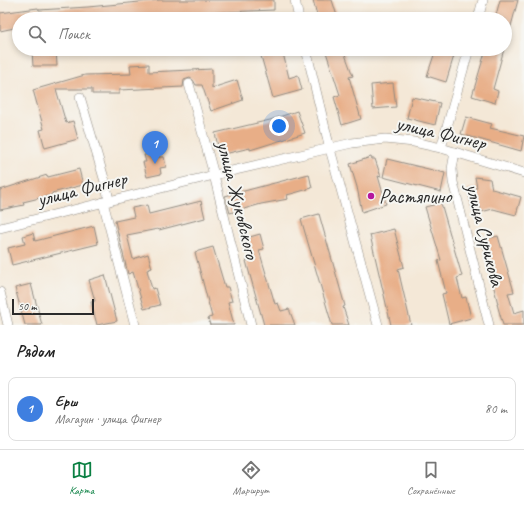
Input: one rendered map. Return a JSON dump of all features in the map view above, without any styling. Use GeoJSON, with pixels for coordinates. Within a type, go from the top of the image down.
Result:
{"type":"FeatureCollection","features":[{"type":"Feature","properties":{"kind":"street"},"geometry":{"type":"LineString","coordinates":[[295,0],[298,12]]}},
{"type":"Feature","properties":{"kind":"street"},"geometry":{"type":"LineString","coordinates":[[480,12],[483,0]]}},
{"type":"Feature","properties":{"kind":"street"},"geometry":{"type":"LineString","coordinates":[[308,56],[330,149],[378,325]]}},
{"type":"Feature","properties":{"kind":"street"},"geometry":{"type":"LineString","coordinates":[[441,148],[467,56]]}},
{"type":"Feature","properties":{"kind":"street","name":"улица Жуковского"},"geometry":{"type":"LineString","coordinates":[[189,84],[214,175],[251,325]]}},
{"type":"Feature","properties":{"kind":"street"},"geometry":{"type":"LineString","coordinates":[[80,97],[106,186],[106,202],[136,325]]}},
{"type":"Feature","properties":{"kind":"street","name":"улица Фигнер"},"geometry":{"type":"LineString","coordinates":[[0,228],[214,175],[352,143],[385,138],[441,148],[524,172]]}},
{"type":"Feature","properties":{"kind":"street","name":"улица Сурикова"},"geometry":{"type":"LineString","coordinates":[[455,152],[452,169],[453,182],[489,325]]}},
{"type":"Feature","properties":{"kind":"street"},"geometry":{"type":"LineString","coordinates":[[0,292],[8,325]]}},
{"type":"Feature","properties":{"kind":"building"},"geometry":{"type":"Polygon","coordinates":[[[160,0],[274,0],[274,10],[225,12],[12,12],[12,28],[0,31],[0,13],[38,8],[39,10],[160,0]]]}},
{"type":"Feature","properties":{"kind":"building"},"geometry":{"type":"Polygon","coordinates":[[[313,0],[332,0],[336,12],[316,12],[313,0]]]}},
{"type":"Feature","properties":{"kind":"building"},"geometry":{"type":"Polygon","coordinates":[[[500,0],[518,0],[512,22],[512,12],[497,12],[500,0]]]}},
{"type":"Feature","properties":{"kind":"building"},"geometry":{"type":"Polygon","coordinates":[[[32,56],[56,56],[57,66],[33,66],[32,56]]]}},
{"type":"Feature","properties":{"kind":"building"},"geometry":{"type":"Polygon","coordinates":[[[261,56],[284,56],[289,78],[298,75],[302,90],[273,98],[261,56]]]}},
{"type":"Feature","properties":{"kind":"building"},"geometry":{"type":"Polygon","coordinates":[[[327,56],[346,56],[353,76],[349,77],[361,119],[342,125],[334,97],[340,95],[327,56]]]}},
{"type":"Feature","properties":{"kind":"building"},"geometry":{"type":"Polygon","coordinates":[[[434,56],[454,56],[446,82],[427,76],[434,56]]]}},
{"type":"Feature","properties":{"kind":"building"},"geometry":{"type":"Polygon","coordinates":[[[484,56],[502,56],[493,89],[498,91],[495,103],[472,96],[484,56]]]}},
{"type":"Feature","properties":{"kind":"building"},"geometry":{"type":"Polygon","coordinates":[[[149,64],[149,72],[212,69],[212,88],[237,80],[243,100],[211,111],[202,85],[196,85],[190,78],[184,80],[183,87],[119,90],[119,94],[92,94],[92,89],[56,89],[66,123],[73,121],[78,139],[45,148],[40,130],[44,129],[33,90],[85,75],[131,74],[130,65],[149,64]]]}},
{"type":"Feature","properties":{"kind":"building"},"geometry":{"type":"Polygon","coordinates":[[[393,83],[396,107],[373,109],[371,85],[393,83]]]}},
{"type":"Feature","properties":{"kind":"building"},"geometry":{"type":"Polygon","coordinates":[[[412,97],[440,103],[435,125],[407,118],[412,97]]]}},
{"type":"Feature","properties":{"kind":"building"},"geometry":{"type":"Polygon","coordinates":[[[297,111],[305,133],[250,150],[250,148],[220,155],[215,133],[270,120],[297,111]]]}},
{"type":"Feature","properties":{"kind":"building"},"geometry":{"type":"Polygon","coordinates":[[[466,117],[492,124],[490,128],[524,136],[521,151],[461,134],[466,117]]]}},
{"type":"Feature","properties":{"kind":"building"},"geometry":{"type":"Polygon","coordinates":[[[157,153],[158,157],[164,157],[166,167],[160,168],[161,174],[147,177],[143,162],[146,162],[144,155],[157,153]]]}},
{"type":"Feature","properties":{"kind":"building"},"geometry":{"type":"Polygon","coordinates":[[[371,157],[372,159],[375,159],[381,177],[378,176],[386,204],[362,212],[357,187],[350,164],[371,157]]]}},
{"type":"Feature","properties":{"kind":"building"},"geometry":{"type":"Polygon","coordinates":[[[387,159],[445,173],[441,192],[383,177],[387,159]]]}},
{"type":"Feature","properties":{"kind":"building"},"geometry":{"type":"Polygon","coordinates":[[[79,169],[83,185],[23,202],[24,205],[0,210],[0,190],[47,175],[48,177],[79,169]]]}},
{"type":"Feature","properties":{"kind":"building"},"geometry":{"type":"Polygon","coordinates":[[[309,174],[312,188],[287,195],[288,199],[261,204],[230,213],[225,196],[309,174]]]}},
{"type":"Feature","properties":{"kind":"building"},"geometry":{"type":"Polygon","coordinates":[[[475,177],[490,179],[492,189],[521,197],[516,215],[493,209],[481,212],[480,207],[472,209],[468,189],[477,188],[475,177]]]}},
{"type":"Feature","properties":{"kind":"building"},"geometry":{"type":"Polygon","coordinates":[[[201,201],[205,218],[159,230],[127,235],[133,259],[148,254],[152,268],[147,270],[152,289],[155,288],[160,305],[144,309],[133,272],[128,274],[115,221],[134,217],[132,208],[147,205],[149,214],[201,201]]]}},
{"type":"Feature","properties":{"kind":"building"},"geometry":{"type":"Polygon","coordinates":[[[441,203],[462,276],[457,278],[462,298],[466,297],[471,318],[449,324],[442,294],[446,293],[438,261],[441,260],[425,207],[441,203]]]}},
{"type":"Feature","properties":{"kind":"building"},"geometry":{"type":"Polygon","coordinates":[[[319,214],[349,325],[332,325],[301,219],[319,214]]]}},
{"type":"Feature","properties":{"kind":"building"},"geometry":{"type":"Polygon","coordinates":[[[94,226],[98,244],[12,265],[8,248],[25,244],[23,236],[33,233],[35,241],[94,226]]]}},
{"type":"Feature","properties":{"kind":"building"},"geometry":{"type":"Polygon","coordinates":[[[394,229],[404,267],[398,269],[411,325],[391,325],[370,235],[394,229]]]}},
{"type":"Feature","properties":{"kind":"building"},"geometry":{"type":"Polygon","coordinates":[[[260,234],[264,249],[259,250],[275,304],[278,303],[281,311],[289,309],[295,325],[264,325],[246,261],[251,259],[243,247],[243,239],[260,234]]]}},
{"type":"Feature","properties":{"kind":"building"},"geometry":{"type":"Polygon","coordinates":[[[498,236],[514,292],[508,293],[514,313],[524,310],[524,325],[503,325],[482,240],[498,236]]]}},
{"type":"Feature","properties":{"kind":"building"},"geometry":{"type":"Polygon","coordinates":[[[213,247],[225,287],[228,287],[232,301],[228,302],[234,325],[210,325],[208,318],[212,317],[195,252],[213,247]]]}},
{"type":"Feature","properties":{"kind":"building"},"geometry":{"type":"Polygon","coordinates":[[[105,275],[117,321],[97,325],[91,302],[95,301],[89,280],[105,275]]]}},
{"type":"Feature","properties":{"kind":"building"},"geometry":{"type":"Polygon","coordinates":[[[31,284],[42,325],[25,325],[15,288],[31,284]]]}},
{"type":"Feature","properties":{"kind":"place","name":"Ерш"},"geometry":{"type":"Point","coordinates":[155,164]}},
{"type":"Feature","properties":{"kind":"place","name":"Растяпино"},"geometry":{"type":"Point","coordinates":[371,196]}}]}
